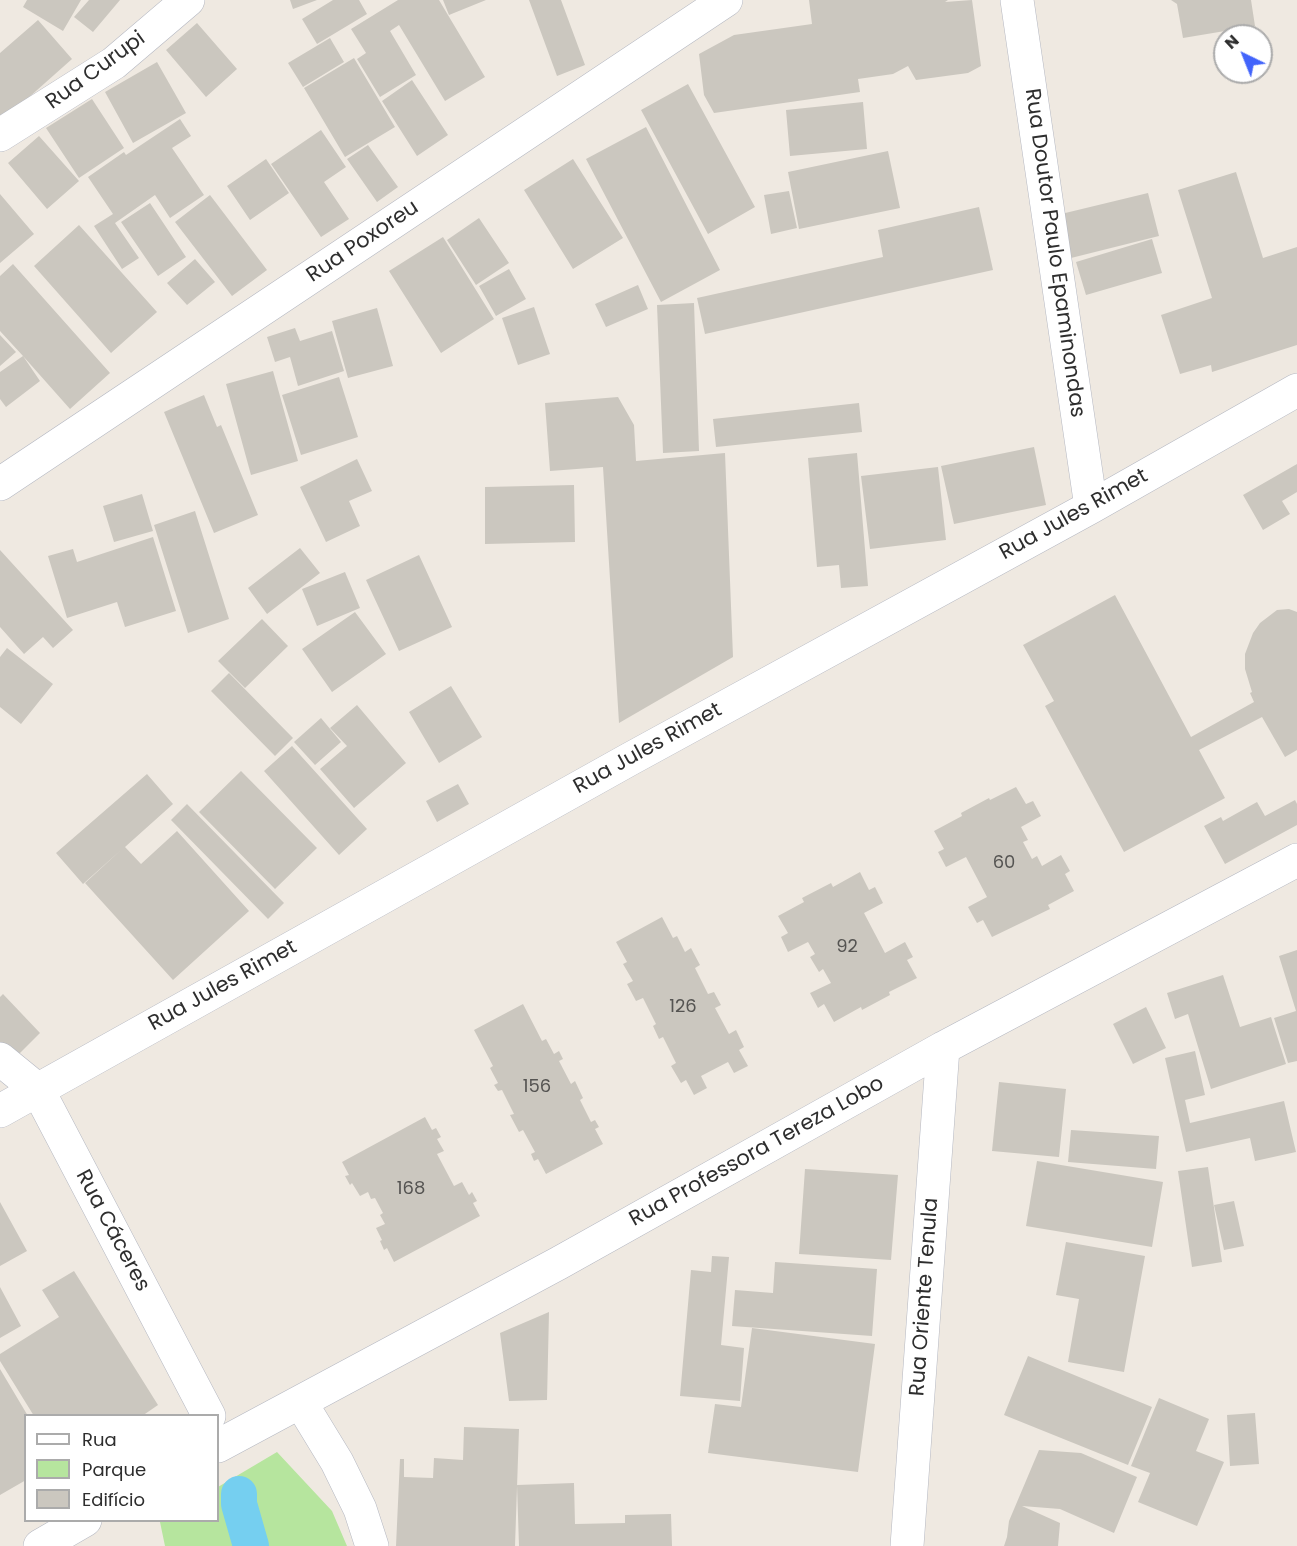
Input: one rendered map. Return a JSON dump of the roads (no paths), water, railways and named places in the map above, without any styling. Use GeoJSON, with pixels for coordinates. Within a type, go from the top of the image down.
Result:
{"type":"FeatureCollection","features":[{"type":"Feature","properties":{"kind":"street","name":"Rua Curupi"},"geometry":{"type":"LineString","coordinates":[[0,135],[114,63],[188,0]]}},
{"type":"Feature","properties":{"kind":"street","name":"Rua Poxoreu"},"geometry":{"type":"LineString","coordinates":[[0,484],[726,0]]}},
{"type":"Feature","properties":{"kind":"street","name":"Rua Doutor Paulo Epaminondas"},"geometry":{"type":"LineString","coordinates":[[1017,0],[1091,507]]}},
{"type":"Feature","properties":{"kind":"street","name":"Rua Jules Rimet"},"geometry":{"type":"LineString","coordinates":[[0,1111],[630,759],[1091,507],[1297,390]]}},
{"type":"Feature","properties":{"kind":"street","name":"Rua Professora Tereza Lobo"},"geometry":{"type":"LineString","coordinates":[[219,1433],[301,1403],[569,1258],[943,1047],[1297,860]]}},
{"type":"Feature","properties":{"kind":"street","name":"Rua Oriente Tenula"},"geometry":{"type":"LineString","coordinates":[[907,1546],[943,1047]]}},
{"type":"Feature","properties":{"kind":"street","name":"Rua Cáceres"},"geometry":{"type":"LineString","coordinates":[[0,1059],[38,1090],[207,1414]]}},
{"type":"Feature","properties":{"kind":"street"},"geometry":{"type":"LineString","coordinates":[[301,1403],[337,1462],[360,1509],[372,1546]]}},
{"type":"Feature","properties":{"kind":"street"},"geometry":{"type":"LineString","coordinates":[[40,1546],[83,1522]]}},
{"type":"Feature","properties":{"kind":"waterway"},"geometry":{"type":"LineString","coordinates":[[239,1494],[239,1504],[251,1546]]}}]}
